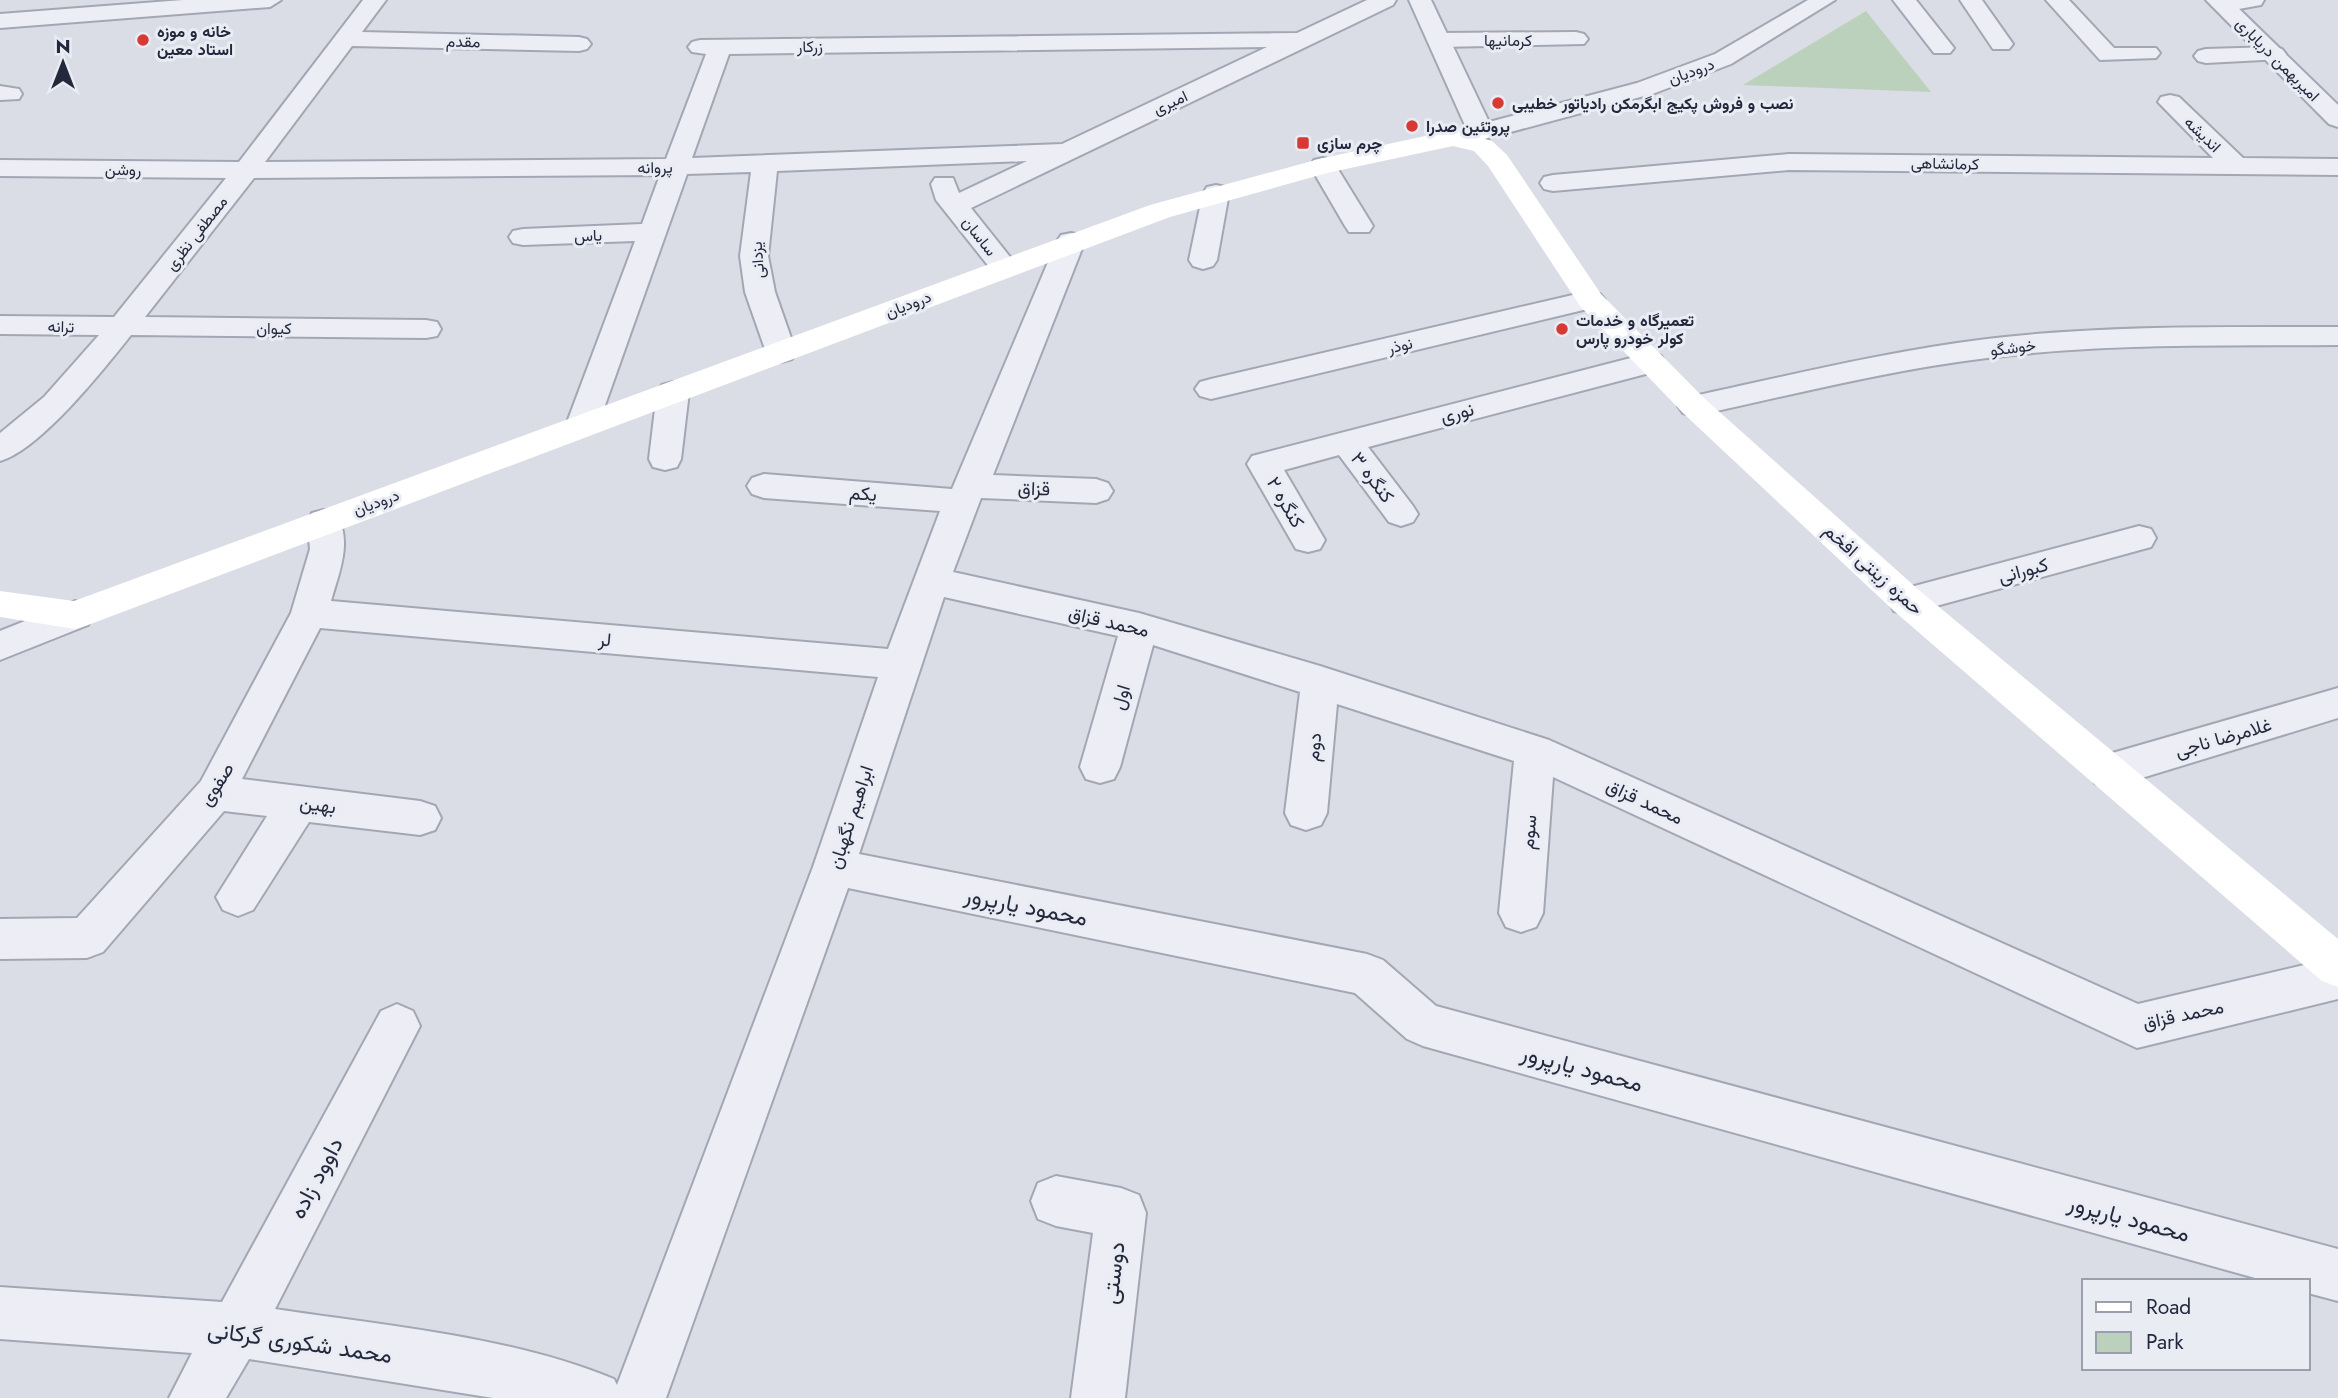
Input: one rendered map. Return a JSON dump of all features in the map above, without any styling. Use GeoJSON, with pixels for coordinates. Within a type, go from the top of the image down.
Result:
{"type":"FeatureCollection","features":[{"type":"Feature","properties":{"kind":"main road","name":"درودیان"},"geometry":{"type":"LineString","coordinates":[[75,615],[1072,242],[1216,193],[1323,166],[1467,135]]}},
{"type":"Feature","properties":{"kind":"main road","name":"حمزه زینتی افخم"},"geometry":{"type":"LineString","coordinates":[[1467,135],[1498,161],[1590,300],[1694,406],[1907,601],[2338,967]]}},
{"type":"Feature","properties":{"kind":"main road"},"geometry":{"type":"LineString","coordinates":[[0,604],[75,615]]}},
{"type":"Feature","properties":{"kind":"street"},"geometry":{"type":"LineString","coordinates":[[0,21],[88,7],[270,0]]}},
{"type":"Feature","properties":{"kind":"street","name":"مصطفی نظری"},"geometry":{"type":"LineString","coordinates":[[0,450],[55,404],[122,327],[376,0]]}},
{"type":"Feature","properties":{"kind":"street","name":"امیری"},"geometry":{"type":"LineString","coordinates":[[956,205],[1385,0]]}},
{"type":"Feature","properties":{"kind":"street"},"geometry":{"type":"LineString","coordinates":[[1420,0],[1439,40],[1467,135]]}},
{"type":"Feature","properties":{"kind":"street","name":"درودیان"},"geometry":{"type":"LineString","coordinates":[[1467,135],[1646,88],[1723,59],[1824,0]]}},
{"type":"Feature","properties":{"kind":"street"},"geometry":{"type":"LineString","coordinates":[[1904,0],[1942,48]]}},
{"type":"Feature","properties":{"kind":"street"},"geometry":{"type":"LineString","coordinates":[[1971,0],[2001,44]]}},
{"type":"Feature","properties":{"kind":"street"},"geometry":{"type":"LineString","coordinates":[[2057,0],[2108,55],[2148,53]]}},
{"type":"Feature","properties":{"kind":"street"},"geometry":{"type":"LineString","coordinates":[[2220,2],[2253,0]]}},
{"type":"Feature","properties":{"kind":"street","name":"امیربهمن دریاباری"},"geometry":{"type":"LineString","coordinates":[[2220,2],[2335,113]]}},
{"type":"Feature","properties":{"kind":"street","name":"مقدم"},"geometry":{"type":"LineString","coordinates":[[347,39],[579,44]]}},
{"type":"Feature","properties":{"kind":"street","name":"کرمانیها"},"geometry":{"type":"LineString","coordinates":[[1439,40],[1576,39]]}},
{"type":"Feature","properties":{"kind":"street","name":"زرکار"},"geometry":{"type":"LineString","coordinates":[[582,425],[675,167],[710,47],[1303,40]]}},
{"type":"Feature","properties":{"kind":"street"},"geometry":{"type":"LineString","coordinates":[[2206,56],[2274,54]]}},
{"type":"Feature","properties":{"kind":"street","name":"اندیشه"},"geometry":{"type":"LineString","coordinates":[[2170,102],[2236,166]]}},
{"type":"Feature","properties":{"kind":"street","name":"پروانه"},"geometry":{"type":"LineString","coordinates":[[246,170],[675,167],[1064,152]]}},
{"type":"Feature","properties":{"kind":"street"},"geometry":{"type":"LineString","coordinates":[[951,156],[944,184],[946,194],[956,205]]}},
{"type":"Feature","properties":{"kind":"street","name":"کرمانشاهی"},"geometry":{"type":"LineString","coordinates":[[1553,183],[1789,162],[2338,167]]}},
{"type":"Feature","properties":{"kind":"street","name":"یزدانی"},"geometry":{"type":"LineString","coordinates":[[765,165],[754,256],[760,292],[781,352]]}},
{"type":"Feature","properties":{"kind":"street"},"geometry":{"type":"LineString","coordinates":[[1323,166],[1359,226]]}},
{"type":"Feature","properties":{"kind":"street","name":"روشن"},"geometry":{"type":"LineString","coordinates":[[0,168],[246,170]]}},
{"type":"Feature","properties":{"kind":"street"},"geometry":{"type":"LineString","coordinates":[[1203,260],[1216,193]]}},
{"type":"Feature","properties":{"kind":"street","name":"ساسان"},"geometry":{"type":"LineString","coordinates":[[956,205],[1004,267]]}},
{"type":"Feature","properties":{"kind":"street","name":"یاس"},"geometry":{"type":"LineString","coordinates":[[523,237],[652,233]]}},
{"type":"Feature","properties":{"kind":"street","name":"ابراهیم نگهبان"},"geometry":{"type":"LineString","coordinates":[[639,1398],[834,867],[932,581],[1072,242]]}},
{"type":"Feature","properties":{"kind":"street","name":"نوذر"},"geometry":{"type":"LineString","coordinates":[[1211,390],[1590,300]]}},
{"type":"Feature","properties":{"kind":"street","name":"ترانه"},"geometry":{"type":"LineString","coordinates":[[0,325],[122,327]]}},
{"type":"Feature","properties":{"kind":"street","name":"کیوان"},"geometry":{"type":"LineString","coordinates":[[122,327],[426,329]]}},
{"type":"Feature","properties":{"kind":"street","name":"خوشگو"},"geometry":{"type":"LineString","coordinates":[[1694,406],[1902,362],[2028,344],[2182,337],[2338,336]]}},
{"type":"Feature","properties":{"kind":"street","name":"نوری"},"geometry":{"type":"LineString","coordinates":[[1264,464],[1650,362]]}},
{"type":"Feature","properties":{"kind":"street"},"geometry":{"type":"LineString","coordinates":[[665,459],[673,393]]}},
{"type":"Feature","properties":{"kind":"street","name":"کنگره ۳"},"geometry":{"type":"LineString","coordinates":[[1346,441],[1401,514]]}},
{"type":"Feature","properties":{"kind":"street","name":"کنگره ۲"},"geometry":{"type":"LineString","coordinates":[[1264,464],[1308,540]]}},
{"type":"Feature","properties":{"kind":"street","name":"یکم"},"geometry":{"type":"LineString","coordinates":[[764,486],[967,494]]}},
{"type":"Feature","properties":{"kind":"street","name":"قزاق"},"geometry":{"type":"LineString","coordinates":[[967,494],[1096,491]]}},
{"type":"Feature","properties":{"kind":"street","name":"صفوی"},"geometry":{"type":"LineString","coordinates":[[0,939],[87,938],[215,793],[309,612],[328,549],[324,522]]}},
{"type":"Feature","properties":{"kind":"street","name":"کبورانی"},"geometry":{"type":"LineString","coordinates":[[1907,601],[2138,538]]}},
{"type":"Feature","properties":{"kind":"street","name":"محمد قزاق"},"geometry":{"type":"LineString","coordinates":[[932,581],[1139,627],[1320,681],[1535,751],[2137,1026],[2338,978]]}},
{"type":"Feature","properties":{"kind":"street","name":"لر"},"geometry":{"type":"LineString","coordinates":[[309,612],[901,665]]}},
{"type":"Feature","properties":{"kind":"street","name":"درودیان"},"geometry":{"type":"LineString","coordinates":[[0,646],[75,615]]}},
{"type":"Feature","properties":{"kind":"street","name":"اول"},"geometry":{"type":"LineString","coordinates":[[1100,768],[1139,627]]}},
{"type":"Feature","properties":{"kind":"street","name":"دوم"},"geometry":{"type":"LineString","coordinates":[[1306,813],[1320,681]]}},
{"type":"Feature","properties":{"kind":"street","name":"غلامرضا ناجی"},"geometry":{"type":"LineString","coordinates":[[2109,771],[2338,703]]}},
{"type":"Feature","properties":{"kind":"street","name":"سوم"},"geometry":{"type":"LineString","coordinates":[[1521,913],[1535,751]]}},
{"type":"Feature","properties":{"kind":"street","name":"بهین"},"geometry":{"type":"LineString","coordinates":[[215,793],[300,801],[420,818]]}},
{"type":"Feature","properties":{"kind":"street"},"geometry":{"type":"LineString","coordinates":[[238,897],[300,801]]}},
{"type":"Feature","properties":{"kind":"street","name":"محمود یارپرور"},"geometry":{"type":"LineString","coordinates":[[834,867],[1367,975],[1423,1024],[2338,1275]]}},
{"type":"Feature","properties":{"kind":"street","name":"داوود زاده"},"geometry":{"type":"LineString","coordinates":[[196,1398],[236,1330],[397,1026]]}},
{"type":"Feature","properties":{"kind":"street","name":"دوستی"},"geometry":{"type":"LineString","coordinates":[[1056,1201],[1121,1213],[1098,1398]]}},
{"type":"Feature","properties":{"kind":"street","name":"محمد شکوری گرکانی"},"geometry":{"type":"LineString","coordinates":[[0,1313],[236,1330],[475,1383],[595,1398]]}},
{"type":"Feature","properties":{"kind":"green space"},"geometry":{"type":"Polygon","coordinates":[[[1866,11],[1931,92],[1743,85],[1866,11]]]}},
{"type":"Feature","properties":{"kind":"place","name":"خانه و موزه استاد معین"},"geometry":{"type":"Point","coordinates":[143,40]}},
{"type":"Feature","properties":{"kind":"place","name":"نصب و فروش پکیج ابگرمکن رادیاتور خطیبی"},"geometry":{"type":"Point","coordinates":[1498,103]}},
{"type":"Feature","properties":{"kind":"place","name":"پروتئین صدرا"},"geometry":{"type":"Point","coordinates":[1412,126]}},
{"type":"Feature","properties":{"kind":"place","name":"چرم سازی"},"geometry":{"type":"Point","coordinates":[1303,143]}},
{"type":"Feature","properties":{"kind":"place","name":"تعمیرگاه و خدمات کولر خودرو پارس"},"geometry":{"type":"Point","coordinates":[1562,329]}}]}
